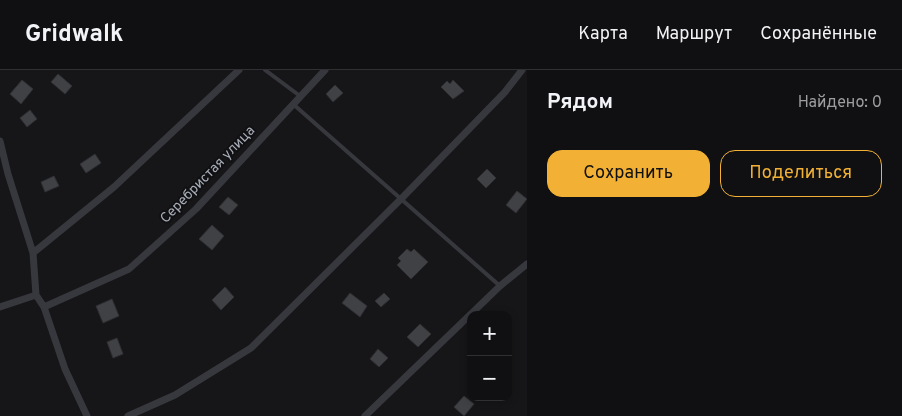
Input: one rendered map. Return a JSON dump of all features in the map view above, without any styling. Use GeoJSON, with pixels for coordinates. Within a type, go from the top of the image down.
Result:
{"type":"FeatureCollection","features":[{"type":"Feature","properties":{"kind":"street"},"geometry":{"type":"LineString","coordinates":[[33,253],[114,187],[239,70]]}},
{"type":"Feature","properties":{"kind":"street","name":"Серебристая улица"},"geometry":{"type":"LineString","coordinates":[[44,307],[129,269],[196,209],[325,70]]}},
{"type":"Feature","properties":{"kind":"street"},"geometry":{"type":"LineString","coordinates":[[128,416],[175,395],[250,348],[402,198],[505,92],[522,70]]}},
{"type":"Feature","properties":{"kind":"street"},"geometry":{"type":"LineString","coordinates":[[0,141],[8,174],[33,253],[36,295],[44,307],[64,369],[87,416]]}},
{"type":"Feature","properties":{"kind":"street"},"geometry":{"type":"LineString","coordinates":[[365,416],[500,286],[527,264]]}},
{"type":"Feature","properties":{"kind":"street"},"geometry":{"type":"LineString","coordinates":[[0,307],[36,295]]}},
{"type":"Feature","properties":{"kind":"lane"},"geometry":{"type":"LineString","coordinates":[[265,70],[300,96]]}},
{"type":"Feature","properties":{"kind":"lane"},"geometry":{"type":"LineString","coordinates":[[293,104],[500,286]]}},
{"type":"Feature","properties":{"kind":"building"},"geometry":{"type":"Polygon","coordinates":[[[58,74],[72,86],[65,94],[51,82],[58,74]]]}},
{"type":"Feature","properties":{"kind":"building"},"geometry":{"type":"Polygon","coordinates":[[[22,80],[33,89],[21,104],[10,94],[22,80]]]}},
{"type":"Feature","properties":{"kind":"building"},"geometry":{"type":"Polygon","coordinates":[[[453,80],[464,91],[453,99],[441,87],[447,81],[450,84],[453,80]]]}},
{"type":"Feature","properties":{"kind":"building"},"geometry":{"type":"Polygon","coordinates":[[[335,85],[343,93],[333,102],[326,94],[335,85]]]}},
{"type":"Feature","properties":{"kind":"building"},"geometry":{"type":"Polygon","coordinates":[[[30,110],[37,119],[27,127],[20,118],[30,110]]]}},
{"type":"Feature","properties":{"kind":"building"},"geometry":{"type":"Polygon","coordinates":[[[95,154],[101,163],[86,173],[80,164],[95,154]]]}},
{"type":"Feature","properties":{"kind":"building"},"geometry":{"type":"Polygon","coordinates":[[[487,169],[496,178],[486,188],[477,179],[487,169]]]}},
{"type":"Feature","properties":{"kind":"building"},"geometry":{"type":"Polygon","coordinates":[[[54,176],[59,186],[45,192],[41,182],[54,176]]]}},
{"type":"Feature","properties":{"kind":"building"},"geometry":{"type":"Polygon","coordinates":[[[517,191],[527,199],[516,213],[506,205],[517,191]]]}},
{"type":"Feature","properties":{"kind":"building"},"geometry":{"type":"Polygon","coordinates":[[[228,197],[238,205],[229,215],[219,207],[228,197]]]}},
{"type":"Feature","properties":{"kind":"building"},"geometry":{"type":"Polygon","coordinates":[[[212,225],[224,236],[212,250],[199,239],[212,225]]]}},
{"type":"Feature","properties":{"kind":"building"},"geometry":{"type":"Polygon","coordinates":[[[407,249],[411,252],[414,249],[428,262],[411,279],[397,265],[401,261],[398,258],[407,249]]]}},
{"type":"Feature","properties":{"kind":"building"},"geometry":{"type":"Polygon","coordinates":[[[225,287],[234,297],[221,310],[212,300],[225,287]]]}},
{"type":"Feature","properties":{"kind":"building"},"geometry":{"type":"Polygon","coordinates":[[[350,293],[367,306],[360,317],[342,303],[350,293]]]}},
{"type":"Feature","properties":{"kind":"building"},"geometry":{"type":"Polygon","coordinates":[[[384,293],[390,299],[381,307],[375,301],[384,293]]]}},
{"type":"Feature","properties":{"kind":"building"},"geometry":{"type":"Polygon","coordinates":[[[112,299],[119,316],[103,323],[96,306],[112,299]]]}},
{"type":"Feature","properties":{"kind":"building"},"geometry":{"type":"Polygon","coordinates":[[[420,324],[431,334],[418,347],[407,337],[420,324]]]}},
{"type":"Feature","properties":{"kind":"building"},"geometry":{"type":"Polygon","coordinates":[[[117,338],[123,354],[113,358],[107,342],[117,338]]]}},
{"type":"Feature","properties":{"kind":"building"},"geometry":{"type":"Polygon","coordinates":[[[378,349],[388,358],[379,367],[370,359],[378,349]]]}},
{"type":"Feature","properties":{"kind":"building"},"geometry":{"type":"Polygon","coordinates":[[[464,396],[467,401],[474,404],[464,416],[454,407],[464,396]]]}}]}
